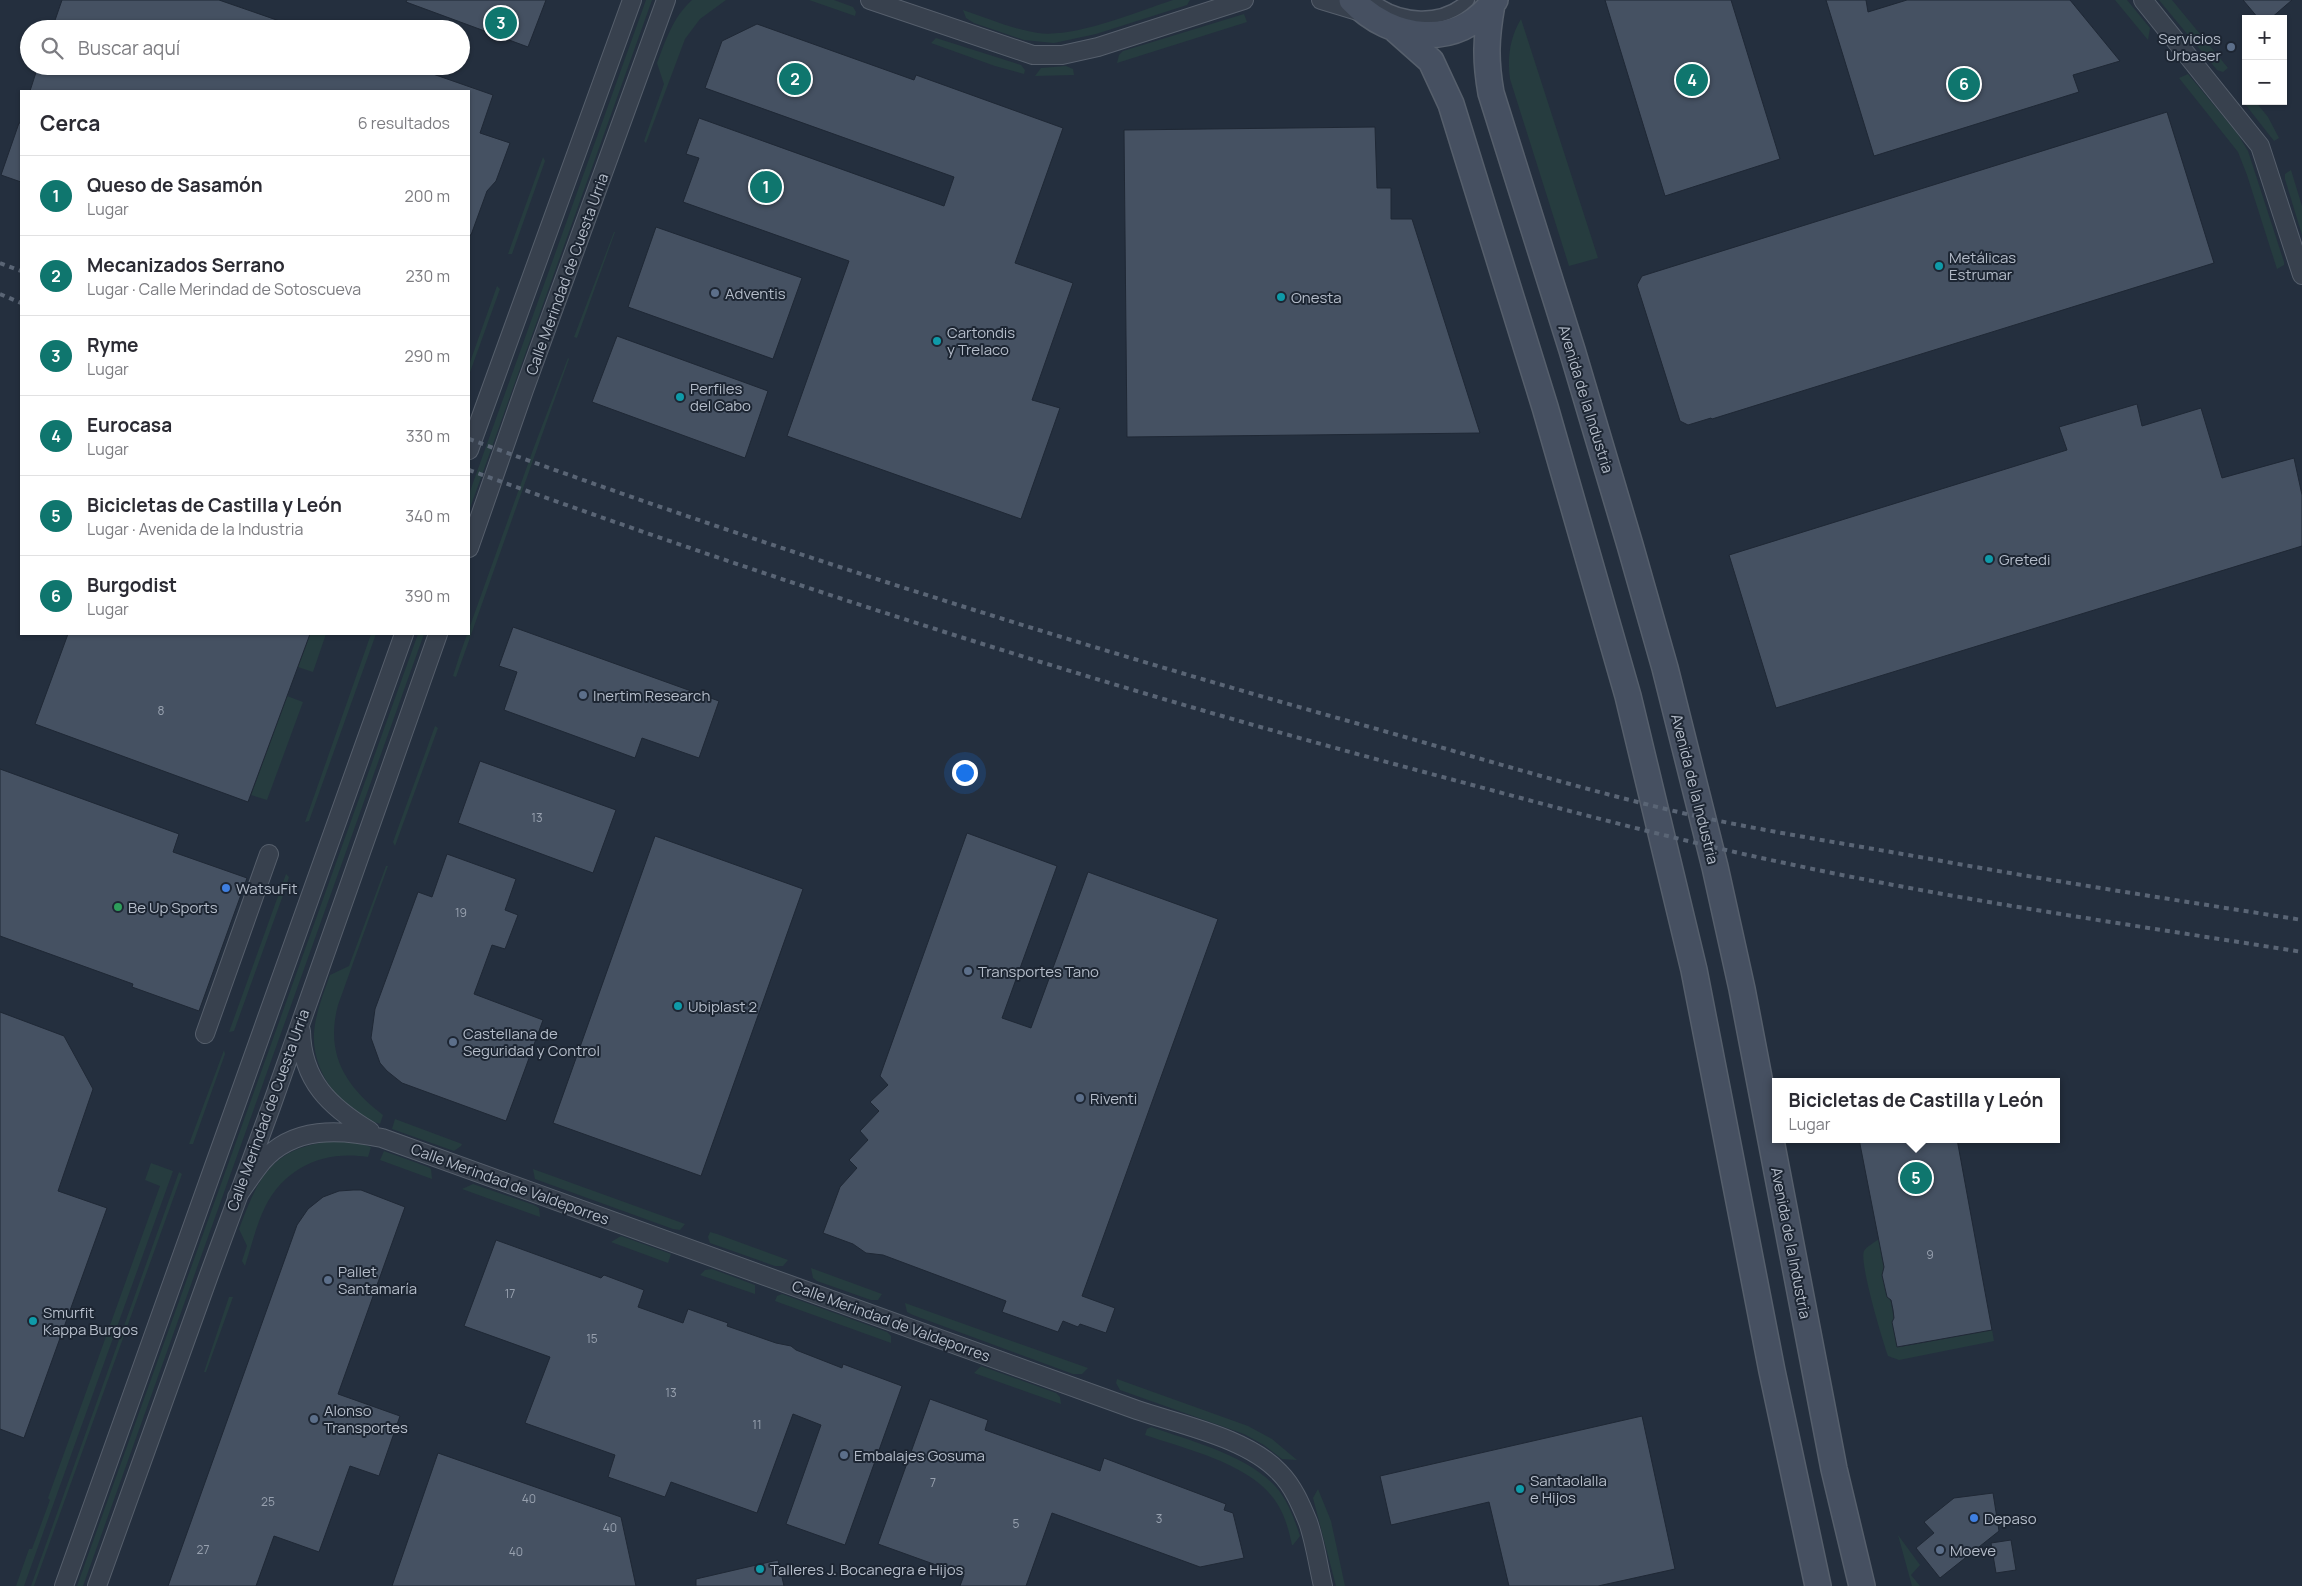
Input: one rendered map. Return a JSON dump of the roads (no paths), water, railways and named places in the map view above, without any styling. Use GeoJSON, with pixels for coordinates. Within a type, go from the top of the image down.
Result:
{"type":"FeatureCollection","features":[{"type":"Feature","properties":{"kind":"main road"},"geometry":{"type":"LineString","coordinates":[[1363,4],[1379,23],[1396,30],[1422,34],[1448,32],[1479,16],[1485,1]]}},
{"type":"Feature","properties":{"kind":"main road","name":"Avenida de la Industria"},"geometry":{"type":"LineString","coordinates":[[1485,1],[1487,71],[1491,93],[1569,341],[1633,555],[1665,668],[1730,930],[1834,1468],[1862,1586]]}},
{"type":"Feature","properties":{"kind":"main road"},"geometry":{"type":"LineString","coordinates":[[1396,30],[1431,61],[1440,76],[1451,104],[1551,426],[1628,696],[1694,970],[1770,1361],[1818,1586]]}},
{"type":"Feature","properties":{"kind":"street","name":"Calle Merindad de Cuesta Urria"},"geometry":{"type":"LineString","coordinates":[[470,447],[632,0]]}},
{"type":"Feature","properties":{"kind":"street","name":"Calle Merindad de Cuesta Urria"},"geometry":{"type":"LineString","coordinates":[[470,545],[527,381],[666,0]]}},
{"type":"Feature","properties":{"kind":"street"},"geometry":{"type":"LineString","coordinates":[[656,28],[676,0]]}},
{"type":"Feature","properties":{"kind":"street"},"geometry":{"type":"LineString","coordinates":[[870,0],[1020,52],[1050,55],[1078,53],[1244,0]]}},
{"type":"Feature","properties":{"kind":"street"},"geometry":{"type":"LineString","coordinates":[[1321,0],[1363,4],[1414,18],[1432,17],[1485,1]]}},
{"type":"Feature","properties":{"kind":"street"},"geometry":{"type":"LineString","coordinates":[[2143,0],[2260,146],[2302,275]]}},
{"type":"Feature","properties":{"kind":"street","name":"Calle Merindad de Cuesta Urria"},"geometry":{"type":"LineString","coordinates":[[64,1586],[404,635]]}},
{"type":"Feature","properties":{"kind":"street","name":"Calle Merindad de Cuesta Urria"},"geometry":{"type":"LineString","coordinates":[[98,1586],[271,1107],[438,635]]}},
{"type":"Feature","properties":{"kind":"street"},"geometry":{"type":"LineString","coordinates":[[205,1034],[269,854]]}},
{"type":"Feature","properties":{"kind":"street","name":"Calle Merindad de Valdeporres"},"geometry":{"type":"LineString","coordinates":[[301,1019],[302,1050],[317,1087],[341,1114],[382,1138]]}},
{"type":"Feature","properties":{"kind":"street","name":"Calle Merindad de Valdeporres"},"geometry":{"type":"LineString","coordinates":[[237,1197],[263,1161],[294,1139],[328,1131],[352,1132],[382,1138],[1240,1446],[1271,1465],[1280,1473],[1294,1492],[1309,1525],[1323,1586]]}},
{"type":"Feature","properties":{"kind":"railway"},"geometry":{"type":"LineString","coordinates":[[0,263],[20,271]]}},
{"type":"Feature","properties":{"kind":"railway"},"geometry":{"type":"LineString","coordinates":[[0,294],[20,303]]}},
{"type":"Feature","properties":{"kind":"railway"},"geometry":{"type":"LineString","coordinates":[[470,439],[689,517],[1023,625],[1247,692],[1607,794],[1691,815],[1779,832],[2019,875],[2302,920]]}},
{"type":"Feature","properties":{"kind":"railway"},"geometry":{"type":"LineString","coordinates":[[470,470],[705,553],[943,632],[1183,705],[1562,809],[1701,844],[1857,878],[2048,912],[2302,952]]}},
{"type":"Feature","properties":{"kind":"place","name":"Ryme"},"geometry":{"type":"Point","coordinates":[501,23]}},
{"type":"Feature","properties":{"kind":"place","name":"Servicios Urbaser"},"geometry":{"type":"Point","coordinates":[2231,47]}},
{"type":"Feature","properties":{"kind":"place","name":"Mecanizados Serrano"},"geometry":{"type":"Point","coordinates":[795,79]}},
{"type":"Feature","properties":{"kind":"place","name":"Eurocasa"},"geometry":{"type":"Point","coordinates":[1692,80]}},
{"type":"Feature","properties":{"kind":"place","name":"Burgodist"},"geometry":{"type":"Point","coordinates":[1964,84]}},
{"type":"Feature","properties":{"kind":"place","name":"Queso de Sasamón"},"geometry":{"type":"Point","coordinates":[766,187]}},
{"type":"Feature","properties":{"kind":"place","name":"Metálicas Estrumar"},"geometry":{"type":"Point","coordinates":[1939,266]}},
{"type":"Feature","properties":{"kind":"place","name":"Adventis"},"geometry":{"type":"Point","coordinates":[715,293]}},
{"type":"Feature","properties":{"kind":"place","name":"Onesta"},"geometry":{"type":"Point","coordinates":[1281,297]}},
{"type":"Feature","properties":{"kind":"place","name":"Cartondis y Trelaco"},"geometry":{"type":"Point","coordinates":[937,341]}},
{"type":"Feature","properties":{"kind":"place","name":"Perfiles del Cabo"},"geometry":{"type":"Point","coordinates":[680,397]}},
{"type":"Feature","properties":{"kind":"place","name":"Gretedi"},"geometry":{"type":"Point","coordinates":[1989,559]}},
{"type":"Feature","properties":{"kind":"place","name":"Inertim Research"},"geometry":{"type":"Point","coordinates":[583,695]}},
{"type":"Feature","properties":{"kind":"place","name":"WatsuFit"},"geometry":{"type":"Point","coordinates":[226,888]}},
{"type":"Feature","properties":{"kind":"place","name":"Be Up Sports"},"geometry":{"type":"Point","coordinates":[118,907]}},
{"type":"Feature","properties":{"kind":"place","name":"Transportes Tano"},"geometry":{"type":"Point","coordinates":[968,971]}},
{"type":"Feature","properties":{"kind":"place","name":"Ubiplast 2"},"geometry":{"type":"Point","coordinates":[678,1006]}},
{"type":"Feature","properties":{"kind":"place","name":"Castellana de Seguridad y Control"},"geometry":{"type":"Point","coordinates":[453,1042]}},
{"type":"Feature","properties":{"kind":"place","name":"Riventi"},"geometry":{"type":"Point","coordinates":[1080,1098]}},
{"type":"Feature","properties":{"kind":"place","name":"Bicicletas de Castilla y León"},"geometry":{"type":"Point","coordinates":[1916,1178]}},
{"type":"Feature","properties":{"kind":"place","name":"Pallet Santamaría"},"geometry":{"type":"Point","coordinates":[328,1280]}},
{"type":"Feature","properties":{"kind":"place","name":"Smurfit Kappa Burgos"},"geometry":{"type":"Point","coordinates":[33,1321]}},
{"type":"Feature","properties":{"kind":"place","name":"Alonso Transportes"},"geometry":{"type":"Point","coordinates":[314,1419]}},
{"type":"Feature","properties":{"kind":"place","name":"Embalajes Gosuma"},"geometry":{"type":"Point","coordinates":[844,1455]}},
{"type":"Feature","properties":{"kind":"place","name":"Santaolalla e Hijos"},"geometry":{"type":"Point","coordinates":[1520,1489]}},
{"type":"Feature","properties":{"kind":"place","name":"Depaso"},"geometry":{"type":"Point","coordinates":[1974,1518]}},
{"type":"Feature","properties":{"kind":"place","name":"Moeve"},"geometry":{"type":"Point","coordinates":[1940,1550]}},
{"type":"Feature","properties":{"kind":"place","name":"Talleres J. Bocanegra e Hijos"},"geometry":{"type":"Point","coordinates":[760,1569]}}]}
